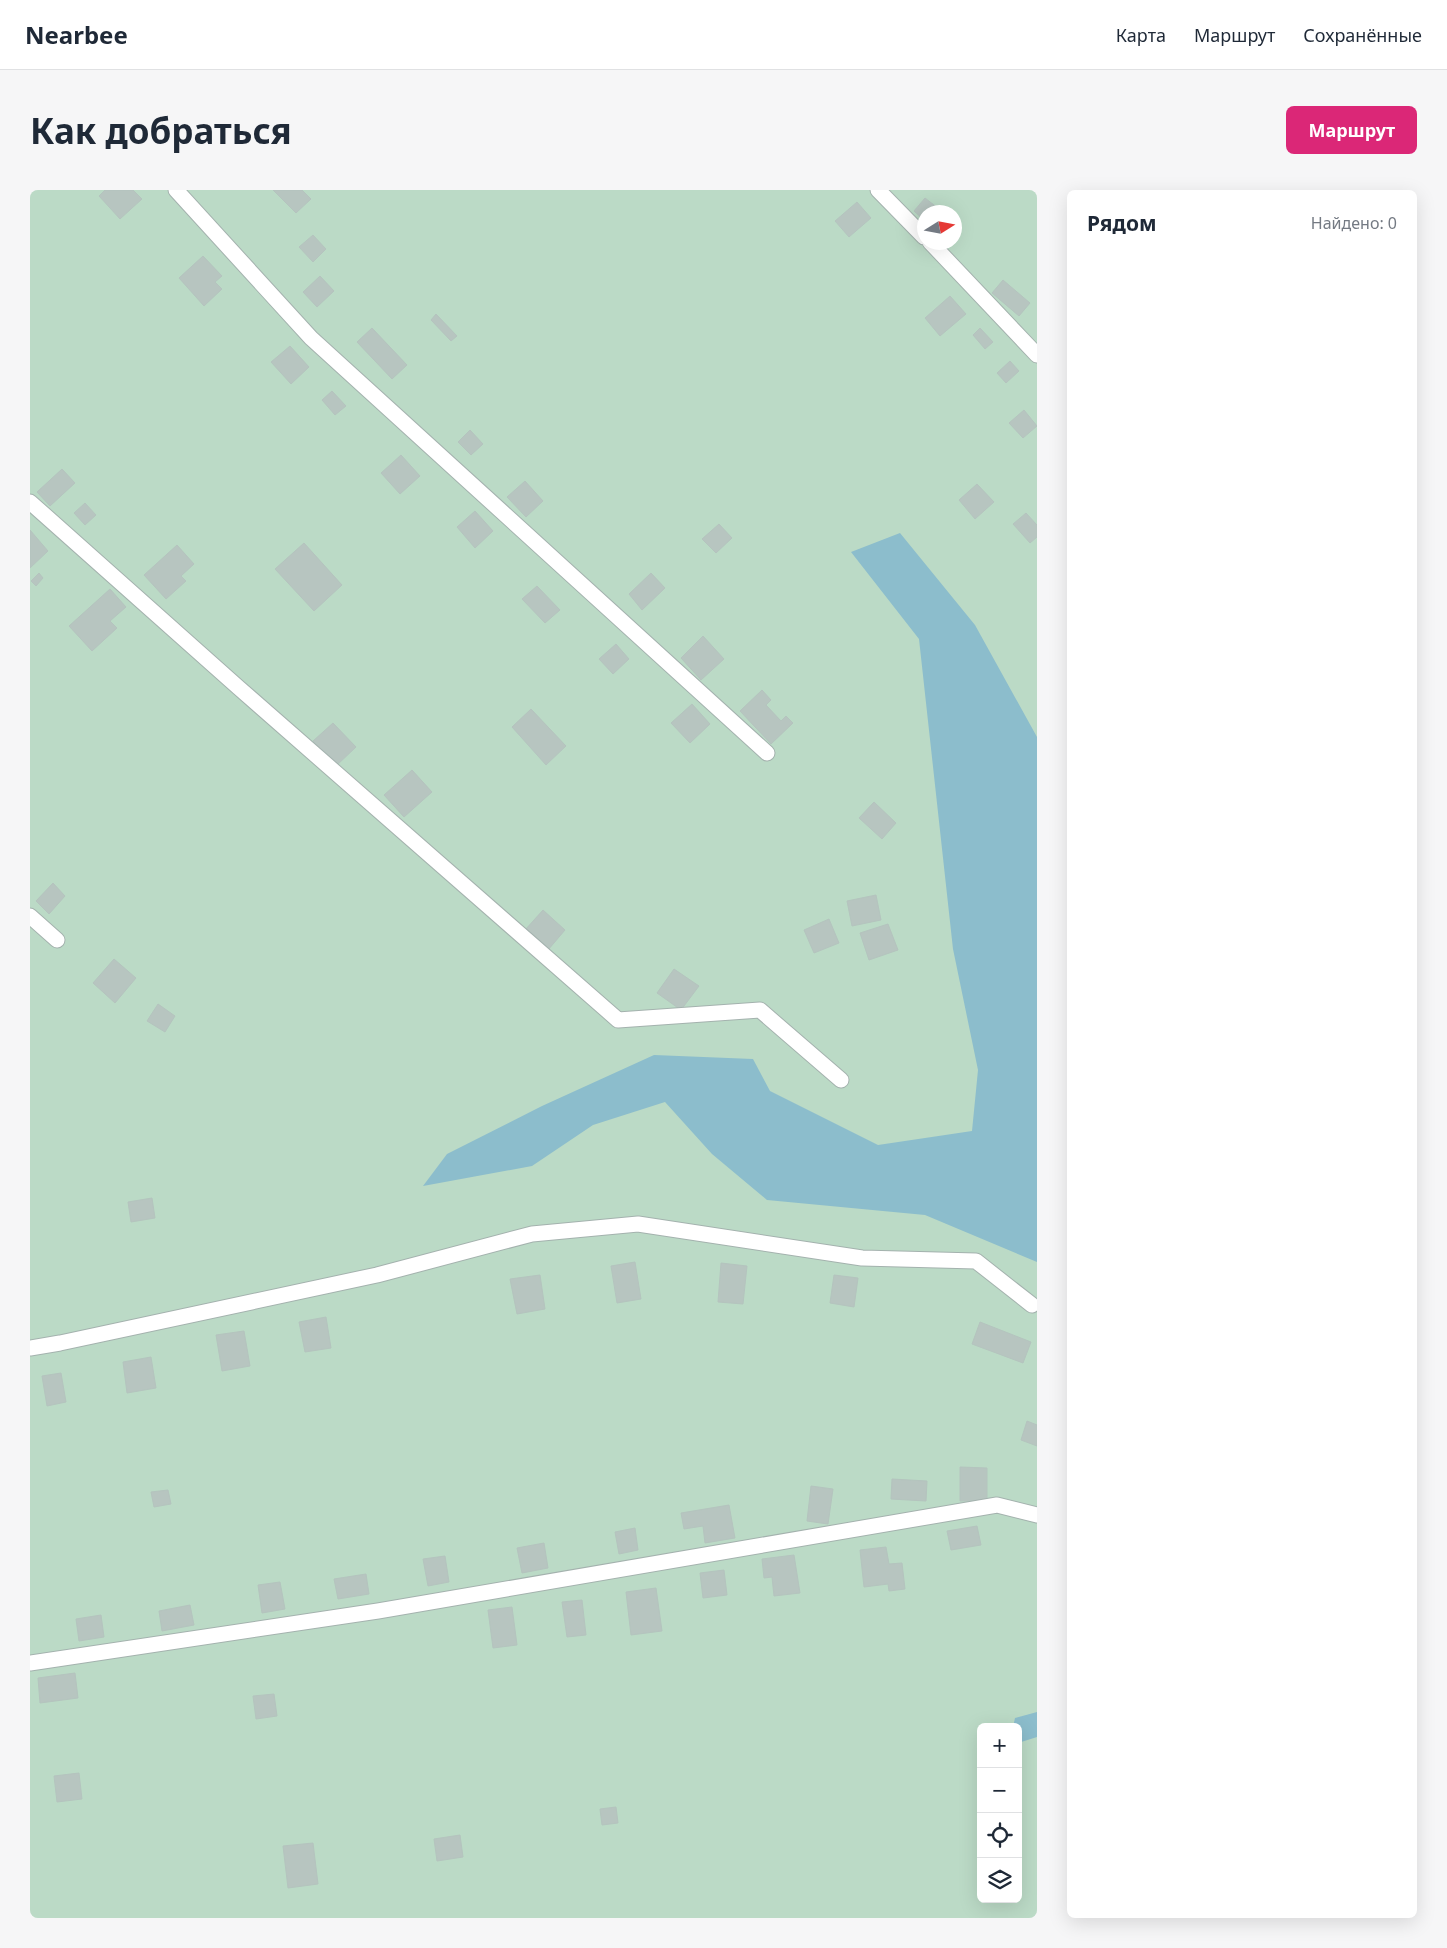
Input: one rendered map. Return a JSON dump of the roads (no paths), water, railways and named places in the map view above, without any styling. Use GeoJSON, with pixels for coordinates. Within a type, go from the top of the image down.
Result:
{"type":"FeatureCollection","features":[{"type":"Feature","properties":{"kind":"lane"},"geometry":{"type":"LineString","coordinates":[[176,190],[311,338],[767,753]]}},
{"type":"Feature","properties":{"kind":"lane"},"geometry":{"type":"LineString","coordinates":[[878,190],[917,230]]}},
{"type":"Feature","properties":{"kind":"lane"},"geometry":{"type":"LineString","coordinates":[[938,250],[1037,355]]}},
{"type":"Feature","properties":{"kind":"lane"},"geometry":{"type":"LineString","coordinates":[[30,502],[618,1020],[760,1010],[841,1080]]}},
{"type":"Feature","properties":{"kind":"lane"},"geometry":{"type":"LineString","coordinates":[[30,916],[57,940]]}},
{"type":"Feature","properties":{"kind":"lane"},"geometry":{"type":"LineString","coordinates":[[30,1348],[377,1275],[532,1234],[638,1224],[862,1258],[976,1261],[1032,1305]]}},
{"type":"Feature","properties":{"kind":"lane"},"geometry":{"type":"LineString","coordinates":[[30,1663],[387,1609],[997,1505],[1037,1514]]}},
{"type":"Feature","properties":{"kind":"water"},"geometry":{"type":"Polygon","coordinates":[[[900,533],[975,625],[1037,737],[1037,1262],[925,1215],[767,1200],[712,1154],[665,1102],[593,1125],[532,1166],[423,1186],[447,1154],[542,1106],[654,1055],[753,1059],[770,1091],[878,1145],[972,1131],[978,1070],[953,949],[919,639],[851,552],[900,533]]]}},
{"type":"Feature","properties":{"kind":"water"},"geometry":{"type":"Polygon","coordinates":[[[1037,1712],[1037,1737],[1022,1742],[1022,1723],[1014,1723],[1015,1718],[1037,1712]]]}}]}
